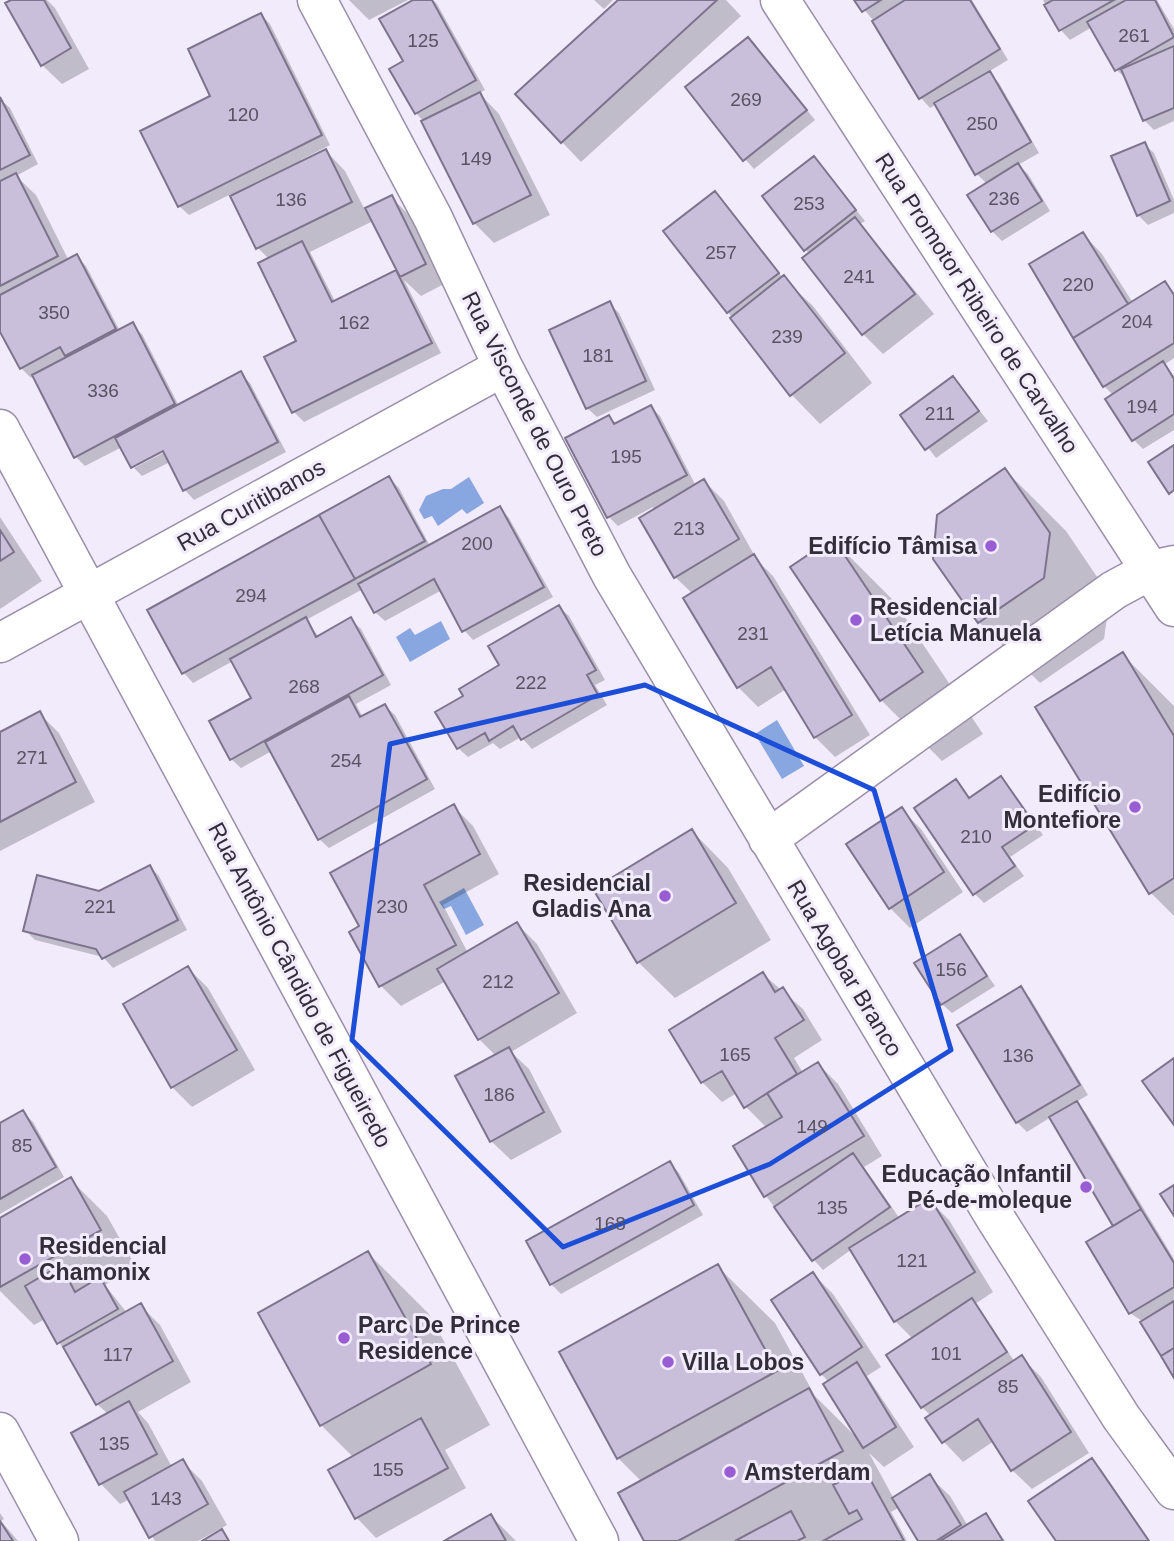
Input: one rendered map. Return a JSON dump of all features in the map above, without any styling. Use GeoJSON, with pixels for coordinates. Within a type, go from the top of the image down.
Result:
{"type":"FeatureCollection","features":[{"type":"Feature","properties":{"kind":"street","name":"Rua Visconde de Ouro Preto"},"geometry":{"type":"LineString","coordinates":[[317,0],[433,218],[503,367],[612,576],[768,839]]}},
{"type":"Feature","properties":{"kind":"street","name":"Rua Promotor Ribeiro de Carvalho"},"geometry":{"type":"LineString","coordinates":[[779,0],[1162,568],[1174,607]]}},
{"type":"Feature","properties":{"kind":"street","name":"Rua Curitibanos"},"geometry":{"type":"LineString","coordinates":[[0,643],[503,367]]}},
{"type":"Feature","properties":{"kind":"street","name":"Rua Antônio Cândido de Figueiredo"},"geometry":{"type":"LineString","coordinates":[[0,429],[599,1541]]}},
{"type":"Feature","properties":{"kind":"street"},"geometry":{"type":"LineString","coordinates":[[768,839],[1114,590],[1162,568]]}},
{"type":"Feature","properties":{"kind":"street","name":"Rua Agobar Branco"},"geometry":{"type":"LineString","coordinates":[[768,839],[994,1216],[1121,1417],[1174,1490]]}},
{"type":"Feature","properties":{"kind":"street"},"geometry":{"type":"LineString","coordinates":[[0,1432],[59,1541]]}},
{"type":"Feature","properties":{"kind":"highlighted area"},"geometry":{"type":"Polygon","coordinates":[[[645,685],[874,790],[951,1050],[770,1164],[563,1247],[352,1040],[390,744],[645,685]]]}},
{"type":"Feature","properties":{"kind":"water"},"geometry":{"type":"Polygon","coordinates":[[[469,477],[484,503],[467,514],[462,509],[438,526],[432,516],[424,519],[419,510],[426,496],[443,489],[451,489],[469,477]]]}},
{"type":"Feature","properties":{"kind":"water"},"geometry":{"type":"Polygon","coordinates":[[[441,621],[450,639],[410,662],[396,637],[410,628],[415,635],[441,621]]]}},
{"type":"Feature","properties":{"kind":"water"},"geometry":{"type":"Polygon","coordinates":[[[777,720],[804,766],[782,779],[755,734],[777,720]]]}},
{"type":"Feature","properties":{"kind":"water"},"geometry":{"type":"Polygon","coordinates":[[[464,888],[484,925],[466,935],[451,906],[444,909],[439,902],[464,888]]]}},
{"type":"Feature","properties":{"kind":"building"},"geometry":{"type":"Polygon","coordinates":[[[11,0],[44,0],[71,48],[41,66],[5,3],[11,0]]]}},
{"type":"Feature","properties":{"kind":"building"},"geometry":{"type":"Polygon","coordinates":[[[413,0],[432,0],[476,80],[415,114],[389,69],[403,61],[379,19],[413,0]]]}},
{"type":"Feature","properties":{"kind":"building"},"geometry":{"type":"Polygon","coordinates":[[[618,0],[717,0],[561,143],[515,94],[618,0]]]}},
{"type":"Feature","properties":{"kind":"building"},"geometry":{"type":"Polygon","coordinates":[[[854,0],[881,0],[862,12],[854,0]]]}},
{"type":"Feature","properties":{"kind":"building"},"geometry":{"type":"Polygon","coordinates":[[[905,0],[970,0],[1000,49],[919,99],[872,21],[905,0]]]}},
{"type":"Feature","properties":{"kind":"building"},"geometry":{"type":"Polygon","coordinates":[[[1053,0],[1114,0],[1059,31],[1044,5],[1053,0]]]}},
{"type":"Feature","properties":{"kind":"building"},"geometry":{"type":"Polygon","coordinates":[[[1126,0],[1155,0],[1174,37],[1115,71],[1087,22],[1126,0]]]}},
{"type":"Feature","properties":{"kind":"building"},"geometry":{"type":"Polygon","coordinates":[[[261,13],[322,135],[178,207],[140,131],[210,96],[188,49],[261,13]]]}},
{"type":"Feature","properties":{"kind":"building"},"geometry":{"type":"Polygon","coordinates":[[[748,37],[807,110],[743,161],[685,87],[748,37]]]}},
{"type":"Feature","properties":{"kind":"building"},"geometry":{"type":"Polygon","coordinates":[[[1174,46],[1174,108],[1143,121],[1121,69],[1174,46]]]}},
{"type":"Feature","properties":{"kind":"building"},"geometry":{"type":"Polygon","coordinates":[[[990,71],[1031,142],[975,175],[934,103],[990,71]]]}},
{"type":"Feature","properties":{"kind":"building"},"geometry":{"type":"Polygon","coordinates":[[[480,92],[531,195],[473,224],[421,121],[480,92]]]}},
{"type":"Feature","properties":{"kind":"building"},"geometry":{"type":"Polygon","coordinates":[[[0,97],[30,155],[0,170],[0,97]]]}},
{"type":"Feature","properties":{"kind":"building"},"geometry":{"type":"Polygon","coordinates":[[[1145,142],[1170,201],[1137,216],[1111,156],[1145,142]]]}},
{"type":"Feature","properties":{"kind":"building"},"geometry":{"type":"Polygon","coordinates":[[[326,149],[352,202],[256,249],[230,196],[326,149]]]}},
{"type":"Feature","properties":{"kind":"building"},"geometry":{"type":"Polygon","coordinates":[[[814,156],[856,210],[804,251],[762,196],[814,156]]]}},
{"type":"Feature","properties":{"kind":"building"},"geometry":{"type":"Polygon","coordinates":[[[1018,163],[1042,201],[991,232],[967,195],[1018,163]]]}},
{"type":"Feature","properties":{"kind":"building"},"geometry":{"type":"Polygon","coordinates":[[[16,173],[58,256],[0,286],[0,181],[16,173]]]}},
{"type":"Feature","properties":{"kind":"building"},"geometry":{"type":"Polygon","coordinates":[[[715,191],[779,273],[727,313],[663,231],[715,191]]]}},
{"type":"Feature","properties":{"kind":"building"},"geometry":{"type":"Polygon","coordinates":[[[392,195],[426,264],[400,277],[365,208],[392,195]]]}},
{"type":"Feature","properties":{"kind":"building"},"geometry":{"type":"Polygon","coordinates":[[[855,217],[915,294],[862,335],[802,258],[855,217]]]}},
{"type":"Feature","properties":{"kind":"building"},"geometry":{"type":"Polygon","coordinates":[[[1083,232],[1128,304],[1073,338],[1029,264],[1083,232]]]}},
{"type":"Feature","properties":{"kind":"building"},"geometry":{"type":"Polygon","coordinates":[[[302,241],[332,302],[396,270],[432,343],[292,413],[264,357],[296,341],[258,263],[302,241]]]}},
{"type":"Feature","properties":{"kind":"building"},"geometry":{"type":"Polygon","coordinates":[[[77,254],[116,329],[65,356],[60,347],[20,369],[0,332],[0,295],[77,254]]]}},
{"type":"Feature","properties":{"kind":"building"},"geometry":{"type":"Polygon","coordinates":[[[784,275],[845,353],[790,396],[730,318],[784,275]]]}},
{"type":"Feature","properties":{"kind":"building"},"geometry":{"type":"Polygon","coordinates":[[[1165,281],[1174,295],[1174,343],[1103,387],[1073,338],[1165,281]]]}},
{"type":"Feature","properties":{"kind":"building"},"geometry":{"type":"Polygon","coordinates":[[[610,301],[646,381],[586,409],[549,330],[610,301]]]}},
{"type":"Feature","properties":{"kind":"building"},"geometry":{"type":"Polygon","coordinates":[[[133,322],[175,404],[74,458],[32,375],[133,322]]]}},
{"type":"Feature","properties":{"kind":"building"},"geometry":{"type":"Polygon","coordinates":[[[1163,361],[1174,379],[1174,414],[1132,441],[1105,399],[1163,361]]]}},
{"type":"Feature","properties":{"kind":"building"},"geometry":{"type":"Polygon","coordinates":[[[241,371],[278,442],[183,491],[163,451],[131,468],[115,438],[241,371]]]}},
{"type":"Feature","properties":{"kind":"building"},"geometry":{"type":"Polygon","coordinates":[[[953,376],[979,411],[925,450],[900,415],[953,376]]]}},
{"type":"Feature","properties":{"kind":"building"},"geometry":{"type":"Polygon","coordinates":[[[651,405],[687,475],[607,518],[565,438],[609,415],[614,424],[651,405]]]}},
{"type":"Feature","properties":{"kind":"building"},"geometry":{"type":"Polygon","coordinates":[[[1174,445],[1174,490],[1169,494],[1148,462],[1174,445]]]}},
{"type":"Feature","properties":{"kind":"building","name":"Edifício Tâmisa"},"geometry":{"type":"Polygon","coordinates":[[[1005,468],[1050,533],[1044,578],[978,623],[933,559],[937,515],[1005,468]]]}},
{"type":"Feature","properties":{"kind":"building"},"geometry":{"type":"Polygon","coordinates":[[[389,476],[425,541],[355,579],[319,515],[389,476]]]}},
{"type":"Feature","properties":{"kind":"building"},"geometry":{"type":"Polygon","coordinates":[[[704,479],[739,539],[674,578],[639,518],[704,479]]]}},
{"type":"Feature","properties":{"kind":"building"},"geometry":{"type":"Polygon","coordinates":[[[500,506],[544,587],[462,632],[434,579],[374,613],[358,584],[500,506]]]}},
{"type":"Feature","properties":{"kind":"building"},"geometry":{"type":"Polygon","coordinates":[[[319,515],[355,579],[182,674],[147,610],[319,515]]]}},
{"type":"Feature","properties":{"kind":"building"},"geometry":{"type":"Polygon","coordinates":[[[0,530],[14,552],[0,561],[0,530]]]}},
{"type":"Feature","properties":{"kind":"building","name":"Residencial Letícia Manuela"},"geometry":{"type":"Polygon","coordinates":[[[833,538],[923,672],[880,701],[790,567],[833,538]]]}},
{"type":"Feature","properties":{"kind":"building"},"geometry":{"type":"Polygon","coordinates":[[[754,554],[852,715],[814,738],[771,667],[737,688],[683,598],[754,554]]]}},
{"type":"Feature","properties":{"kind":"building"},"geometry":{"type":"Polygon","coordinates":[[[559,605],[596,670],[587,675],[598,695],[521,740],[513,726],[489,741],[485,733],[457,749],[435,712],[463,696],[459,689],[499,665],[488,646],[559,605]]]}},
{"type":"Feature","properties":{"kind":"building"},"geometry":{"type":"Polygon","coordinates":[[[306,617],[316,637],[351,617],[383,675],[230,760],[209,721],[251,698],[230,659],[306,617]]]}},
{"type":"Feature","properties":{"kind":"building","name":"Edifício Montefiore"},"geometry":{"type":"Polygon","coordinates":[[[1123,652],[1174,736],[1174,878],[1149,894],[1035,707],[1123,652]]]}},
{"type":"Feature","properties":{"kind":"building"},"geometry":{"type":"Polygon","coordinates":[[[349,696],[360,717],[385,704],[427,779],[318,840],[265,742],[349,696]]]}},
{"type":"Feature","properties":{"kind":"building"},"geometry":{"type":"Polygon","coordinates":[[[40,711],[76,782],[0,822],[0,732],[40,711]]]}},
{"type":"Feature","properties":{"kind":"building"},"geometry":{"type":"Polygon","coordinates":[[[1001,776],[1035,825],[1002,847],[1015,866],[973,895],[914,808],[956,779],[969,798],[1001,776]]]}},
{"type":"Feature","properties":{"kind":"building"},"geometry":{"type":"Polygon","coordinates":[[[454,804],[480,854],[424,885],[456,945],[379,987],[349,932],[359,926],[330,873],[454,804]]]}},
{"type":"Feature","properties":{"kind":"building"},"geometry":{"type":"Polygon","coordinates":[[[902,807],[944,872],[889,909],[846,844],[902,807]]]}},
{"type":"Feature","properties":{"kind":"building","name":"Residencial Gladis Ana"},"geometry":{"type":"Polygon","coordinates":[[[692,829],[736,903],[637,963],[593,889],[692,829]]]}},
{"type":"Feature","properties":{"kind":"building"},"geometry":{"type":"Polygon","coordinates":[[[150,865],[178,920],[102,959],[96,949],[23,931],[37,875],[99,891],[150,865]]]}},
{"type":"Feature","properties":{"kind":"building"},"geometry":{"type":"Polygon","coordinates":[[[517,922],[559,993],[478,1040],[437,969],[517,922]]]}},
{"type":"Feature","properties":{"kind":"building"},"geometry":{"type":"Polygon","coordinates":[[[960,934],[987,976],[941,1005],[914,963],[960,934]]]}},
{"type":"Feature","properties":{"kind":"building"},"geometry":{"type":"Polygon","coordinates":[[[188,966],[237,1050],[171,1088],[123,1004],[188,966]]]}},
{"type":"Feature","properties":{"kind":"building"},"geometry":{"type":"Polygon","coordinates":[[[763,972],[775,992],[783,987],[804,1020],[775,1038],[797,1074],[744,1108],[722,1071],[701,1083],[669,1030],[763,972]]]}},
{"type":"Feature","properties":{"kind":"building"},"geometry":{"type":"Polygon","coordinates":[[[1021,986],[1080,1085],[1016,1123],[957,1025],[1021,986]]]}},
{"type":"Feature","properties":{"kind":"building"},"geometry":{"type":"Polygon","coordinates":[[[509,1047],[544,1112],[490,1142],[455,1076],[509,1047]]]}},
{"type":"Feature","properties":{"kind":"building"},"geometry":{"type":"Polygon","coordinates":[[[1174,1058],[1174,1125],[1142,1081],[1174,1058]]]}},
{"type":"Feature","properties":{"kind":"building"},"geometry":{"type":"Polygon","coordinates":[[[818,1062],[864,1136],[764,1197],[733,1146],[782,1117],[767,1093],[818,1062]]]}},
{"type":"Feature","properties":{"kind":"building"},"geometry":{"type":"Polygon","coordinates":[[[1077,1101],[1141,1209],[1113,1226],[1049,1117],[1077,1101]]]}},
{"type":"Feature","properties":{"kind":"building"},"geometry":{"type":"Polygon","coordinates":[[[23,1110],[56,1167],[0,1199],[0,1123],[23,1110]]]}},
{"type":"Feature","properties":{"kind":"building"},"geometry":{"type":"Polygon","coordinates":[[[853,1153],[890,1207],[812,1261],[774,1207],[853,1153]]]}},
{"type":"Feature","properties":{"kind":"building"},"geometry":{"type":"Polygon","coordinates":[[[670,1161],[694,1205],[550,1285],[526,1241],[670,1161]]]}},
{"type":"Feature","properties":{"kind":"building","name":"Residencial Chamonix"},"geometry":{"type":"Polygon","coordinates":[[[71,1177],[101,1230],[0,1287],[0,1218],[71,1177]]]}},
{"type":"Feature","properties":{"kind":"building"},"geometry":{"type":"Polygon","coordinates":[[[1174,1185],[1174,1216],[1160,1194],[1174,1185]]]}},
{"type":"Feature","properties":{"kind":"building"},"geometry":{"type":"Polygon","coordinates":[[[930,1198],[975,1272],[894,1322],[849,1248],[930,1198]]]}},
{"type":"Feature","properties":{"kind":"building"},"geometry":{"type":"Polygon","coordinates":[[[1141,1209],[1174,1263],[1174,1287],[1129,1314],[1086,1242],[1141,1209]]]}},
{"type":"Feature","properties":{"kind":"building","name":"Parc De Prince Residence"},"geometry":{"type":"Polygon","coordinates":[[[368,1251],[431,1364],[320,1426],[258,1313],[368,1251]]]}},
{"type":"Feature","properties":{"kind":"building","name":"Villa Lobos"},"geometry":{"type":"Polygon","coordinates":[[[718,1264],[777,1371],[617,1459],[559,1352],[718,1264]]]}},
{"type":"Feature","properties":{"kind":"building"},"geometry":{"type":"Polygon","coordinates":[[[61,1265],[75,1292],[100,1277],[118,1309],[57,1344],[25,1286],[61,1265]]]}},
{"type":"Feature","properties":{"kind":"building"},"geometry":{"type":"Polygon","coordinates":[[[813,1272],[862,1347],[820,1375],[771,1300],[813,1272]]]}},
{"type":"Feature","properties":{"kind":"building"},"geometry":{"type":"Polygon","coordinates":[[[972,1298],[1007,1352],[921,1408],[886,1355],[972,1298]]]}},
{"type":"Feature","properties":{"kind":"building"},"geometry":{"type":"Polygon","coordinates":[[[1174,1301],[1174,1348],[1161,1356],[1140,1322],[1174,1301]]]}},
{"type":"Feature","properties":{"kind":"building"},"geometry":{"type":"Polygon","coordinates":[[[141,1303],[173,1361],[96,1405],[63,1347],[141,1303]]]}},
{"type":"Feature","properties":{"kind":"building"},"geometry":{"type":"Polygon","coordinates":[[[1174,1348],[1174,1378],[1161,1356],[1174,1348]]]}},
{"type":"Feature","properties":{"kind":"building"},"geometry":{"type":"Polygon","coordinates":[[[1022,1355],[1071,1432],[1011,1471],[978,1419],[942,1443],[925,1418],[1022,1355]]]}},
{"type":"Feature","properties":{"kind":"building"},"geometry":{"type":"Polygon","coordinates":[[[857,1362],[896,1427],[863,1448],[823,1384],[857,1362]]]}},
{"type":"Feature","properties":{"kind":"building","name":"Amsterdam"},"geometry":{"type":"Polygon","coordinates":[[[809,1388],[843,1451],[678,1541],[644,1541],[618,1493],[809,1388]]]}},
{"type":"Feature","properties":{"kind":"building"},"geometry":{"type":"Polygon","coordinates":[[[129,1401],[157,1454],[99,1485],[71,1433],[129,1401]]]}},
{"type":"Feature","properties":{"kind":"building"},"geometry":{"type":"Polygon","coordinates":[[[421,1418],[448,1468],[355,1519],[328,1470],[421,1418]]]}},
{"type":"Feature","properties":{"kind":"building"},"geometry":{"type":"Polygon","coordinates":[[[1092,1458],[1149,1541],[1056,1541],[1028,1501],[1092,1458]]]}},
{"type":"Feature","properties":{"kind":"building"},"geometry":{"type":"Polygon","coordinates":[[[183,1459],[208,1504],[149,1538],[124,1492],[183,1459]]]}},
{"type":"Feature","properties":{"kind":"building"},"geometry":{"type":"Polygon","coordinates":[[[864,1468],[904,1541],[823,1541],[862,1519],[857,1510],[849,1514],[833,1485],[864,1468]]]}},
{"type":"Feature","properties":{"kind":"building"},"geometry":{"type":"Polygon","coordinates":[[[930,1474],[961,1525],[936,1541],[918,1541],[892,1498],[930,1474]]]}},
{"type":"Feature","properties":{"kind":"building"},"geometry":{"type":"Polygon","coordinates":[[[791,1511],[805,1537],[797,1541],[735,1541],[791,1511]]]}},
{"type":"Feature","properties":{"kind":"building"},"geometry":{"type":"Polygon","coordinates":[[[986,1513],[1003,1541],[940,1541],[986,1513]]]}},
{"type":"Feature","properties":{"kind":"building"},"geometry":{"type":"Polygon","coordinates":[[[491,1514],[506,1541],[444,1541],[491,1514]]]}},
{"type":"Feature","properties":{"kind":"building"},"geometry":{"type":"Polygon","coordinates":[[[0,1521],[13,1541],[0,1541],[0,1521]]]}},
{"type":"Feature","properties":{"kind":"building"},"geometry":{"type":"Polygon","coordinates":[[[222,1529],[229,1541],[202,1541],[222,1529]]]}},
{"type":"Feature","properties":{"kind":"place","name":"Edifício Tâmisa"},"geometry":{"type":"Point","coordinates":[991,546]}},
{"type":"Feature","properties":{"kind":"place","name":"Residencial Letícia Manuela"},"geometry":{"type":"Point","coordinates":[856,620]}},
{"type":"Feature","properties":{"kind":"place","name":"Edifício Montefiore"},"geometry":{"type":"Point","coordinates":[1135,807]}},
{"type":"Feature","properties":{"kind":"place","name":"Residencial Gladis Ana"},"geometry":{"type":"Point","coordinates":[665,896]}},
{"type":"Feature","properties":{"kind":"place","name":"Educação Infantil Pé-de-moleque"},"geometry":{"type":"Point","coordinates":[1086,1187]}},
{"type":"Feature","properties":{"kind":"place","name":"Residencial Chamonix"},"geometry":{"type":"Point","coordinates":[25,1259]}},
{"type":"Feature","properties":{"kind":"place","name":"Parc De Prince Residence"},"geometry":{"type":"Point","coordinates":[344,1338]}},
{"type":"Feature","properties":{"kind":"place","name":"Villa Lobos"},"geometry":{"type":"Point","coordinates":[668,1362]}},
{"type":"Feature","properties":{"kind":"place","name":"Amsterdam"},"geometry":{"type":"Point","coordinates":[730,1472]}}]}
